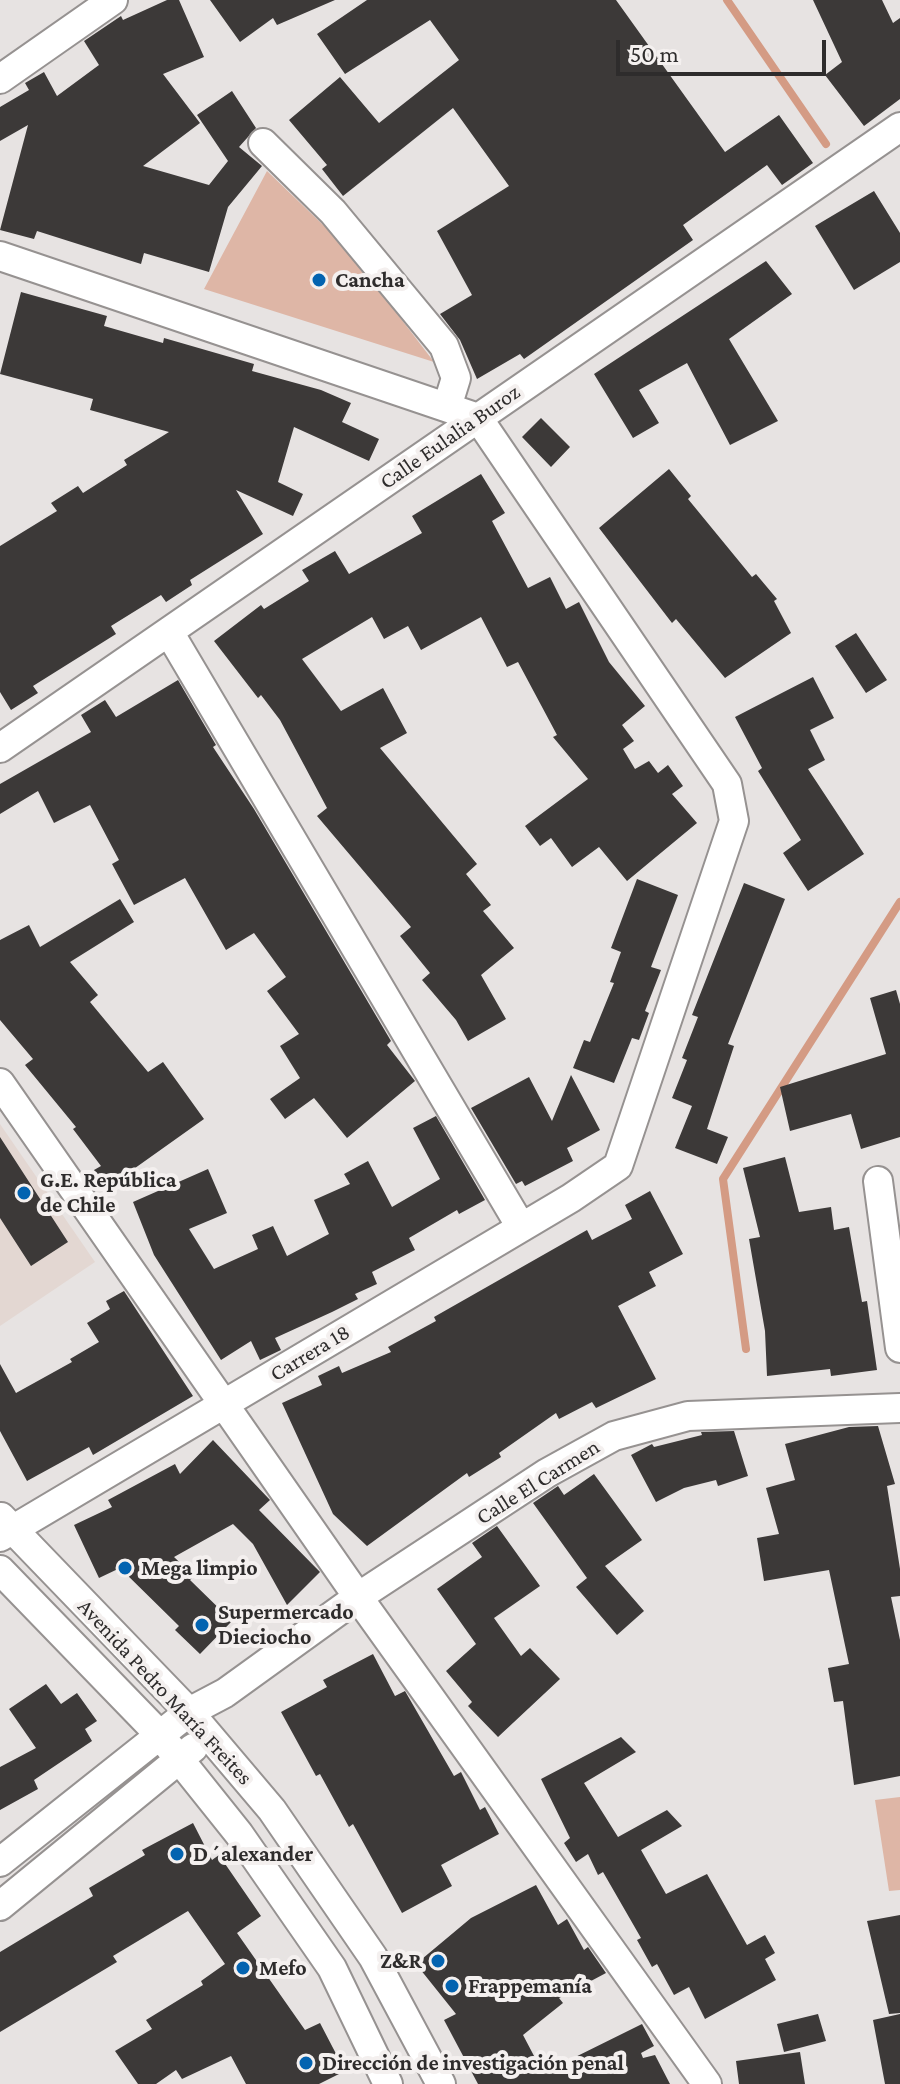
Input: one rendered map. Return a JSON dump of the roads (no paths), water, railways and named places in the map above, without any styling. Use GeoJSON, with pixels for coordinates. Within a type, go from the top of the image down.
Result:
{"type":"FeatureCollection","features":[{"type":"Feature","properties":{"kind":"street"},"geometry":{"type":"LineString","coordinates":[[0,79],[113,0]]}},
{"type":"Feature","properties":{"kind":"street","name":"Calle Eulalia Buroz"},"geometry":{"type":"LineString","coordinates":[[0,748],[900,127]]}},
{"type":"Feature","properties":{"kind":"street"},"geometry":{"type":"LineString","coordinates":[[263,143],[333,212],[444,346],[456,378],[447,407]]}},
{"type":"Feature","properties":{"kind":"street"},"geometry":{"type":"LineString","coordinates":[[0,256],[478,418]]}},
{"type":"Feature","properties":{"kind":"street","name":"Carrera 18"},"geometry":{"type":"LineString","coordinates":[[4,1528],[224,1405],[618,1166],[734,821],[727,784],[478,418]]}},
{"type":"Feature","properties":{"kind":"street"},"geometry":{"type":"LineString","coordinates":[[169,632],[521,1227]]}},
{"type":"Feature","properties":{"kind":"street"},"geometry":{"type":"LineString","coordinates":[[0,1083],[358,1597],[707,2084]]}},
{"type":"Feature","properties":{"kind":"street"},"geometry":{"type":"LineString","coordinates":[[878,1181],[900,1348]]}},
{"type":"Feature","properties":{"kind":"street","name":"Calle El Carmen"},"geometry":{"type":"LineString","coordinates":[[0,1862],[189,1712],[225,1693],[358,1597],[547,1473],[614,1436],[688,1416],[900,1408]]}},
{"type":"Feature","properties":{"kind":"street","name":"Avenida Pedro María Freites"},"geometry":{"type":"LineString","coordinates":[[4,1528],[209,1733],[272,1810],[373,1957],[441,2084]]}},
{"type":"Feature","properties":{"kind":"street","name":"Avenida Pedro María Freites"},"geometry":{"type":"LineString","coordinates":[[0,1570],[182,1759],[239,1834],[332,1968],[388,2084]]}},
{"type":"Feature","properties":{"kind":"street"},"geometry":{"type":"LineString","coordinates":[[0,1906],[182,1759],[209,1733],[225,1693]]}},
{"type":"Feature","properties":{"kind":"waterway"},"geometry":{"type":"LineString","coordinates":[[727,0],[826,144]]}},
{"type":"Feature","properties":{"kind":"waterway"},"geometry":{"type":"LineString","coordinates":[[746,1349],[723,1179],[900,902]]}},
{"type":"Feature","properties":{"kind":"place","name":"Cancha"},"geometry":{"type":"Point","coordinates":[319,280]}},
{"type":"Feature","properties":{"kind":"place","name":"G.E. República de Chile"},"geometry":{"type":"Point","coordinates":[24,1193]}},
{"type":"Feature","properties":{"kind":"place","name":"Mega limpio"},"geometry":{"type":"Point","coordinates":[125,1568]}},
{"type":"Feature","properties":{"kind":"place","name":"Supermercado Dieciocho"},"geometry":{"type":"Point","coordinates":[202,1625]}},
{"type":"Feature","properties":{"kind":"place","name":"D´alexander"},"geometry":{"type":"Point","coordinates":[177,1854]}},
{"type":"Feature","properties":{"kind":"place","name":"Z&R"},"geometry":{"type":"Point","coordinates":[438,1961]}},
{"type":"Feature","properties":{"kind":"place","name":"Mefo"},"geometry":{"type":"Point","coordinates":[243,1968]}},
{"type":"Feature","properties":{"kind":"place","name":"Frappemanía"},"geometry":{"type":"Point","coordinates":[452,1986]}},
{"type":"Feature","properties":{"kind":"place","name":"Dirección de investigación penal"},"geometry":{"type":"Point","coordinates":[306,2063]}}]}
